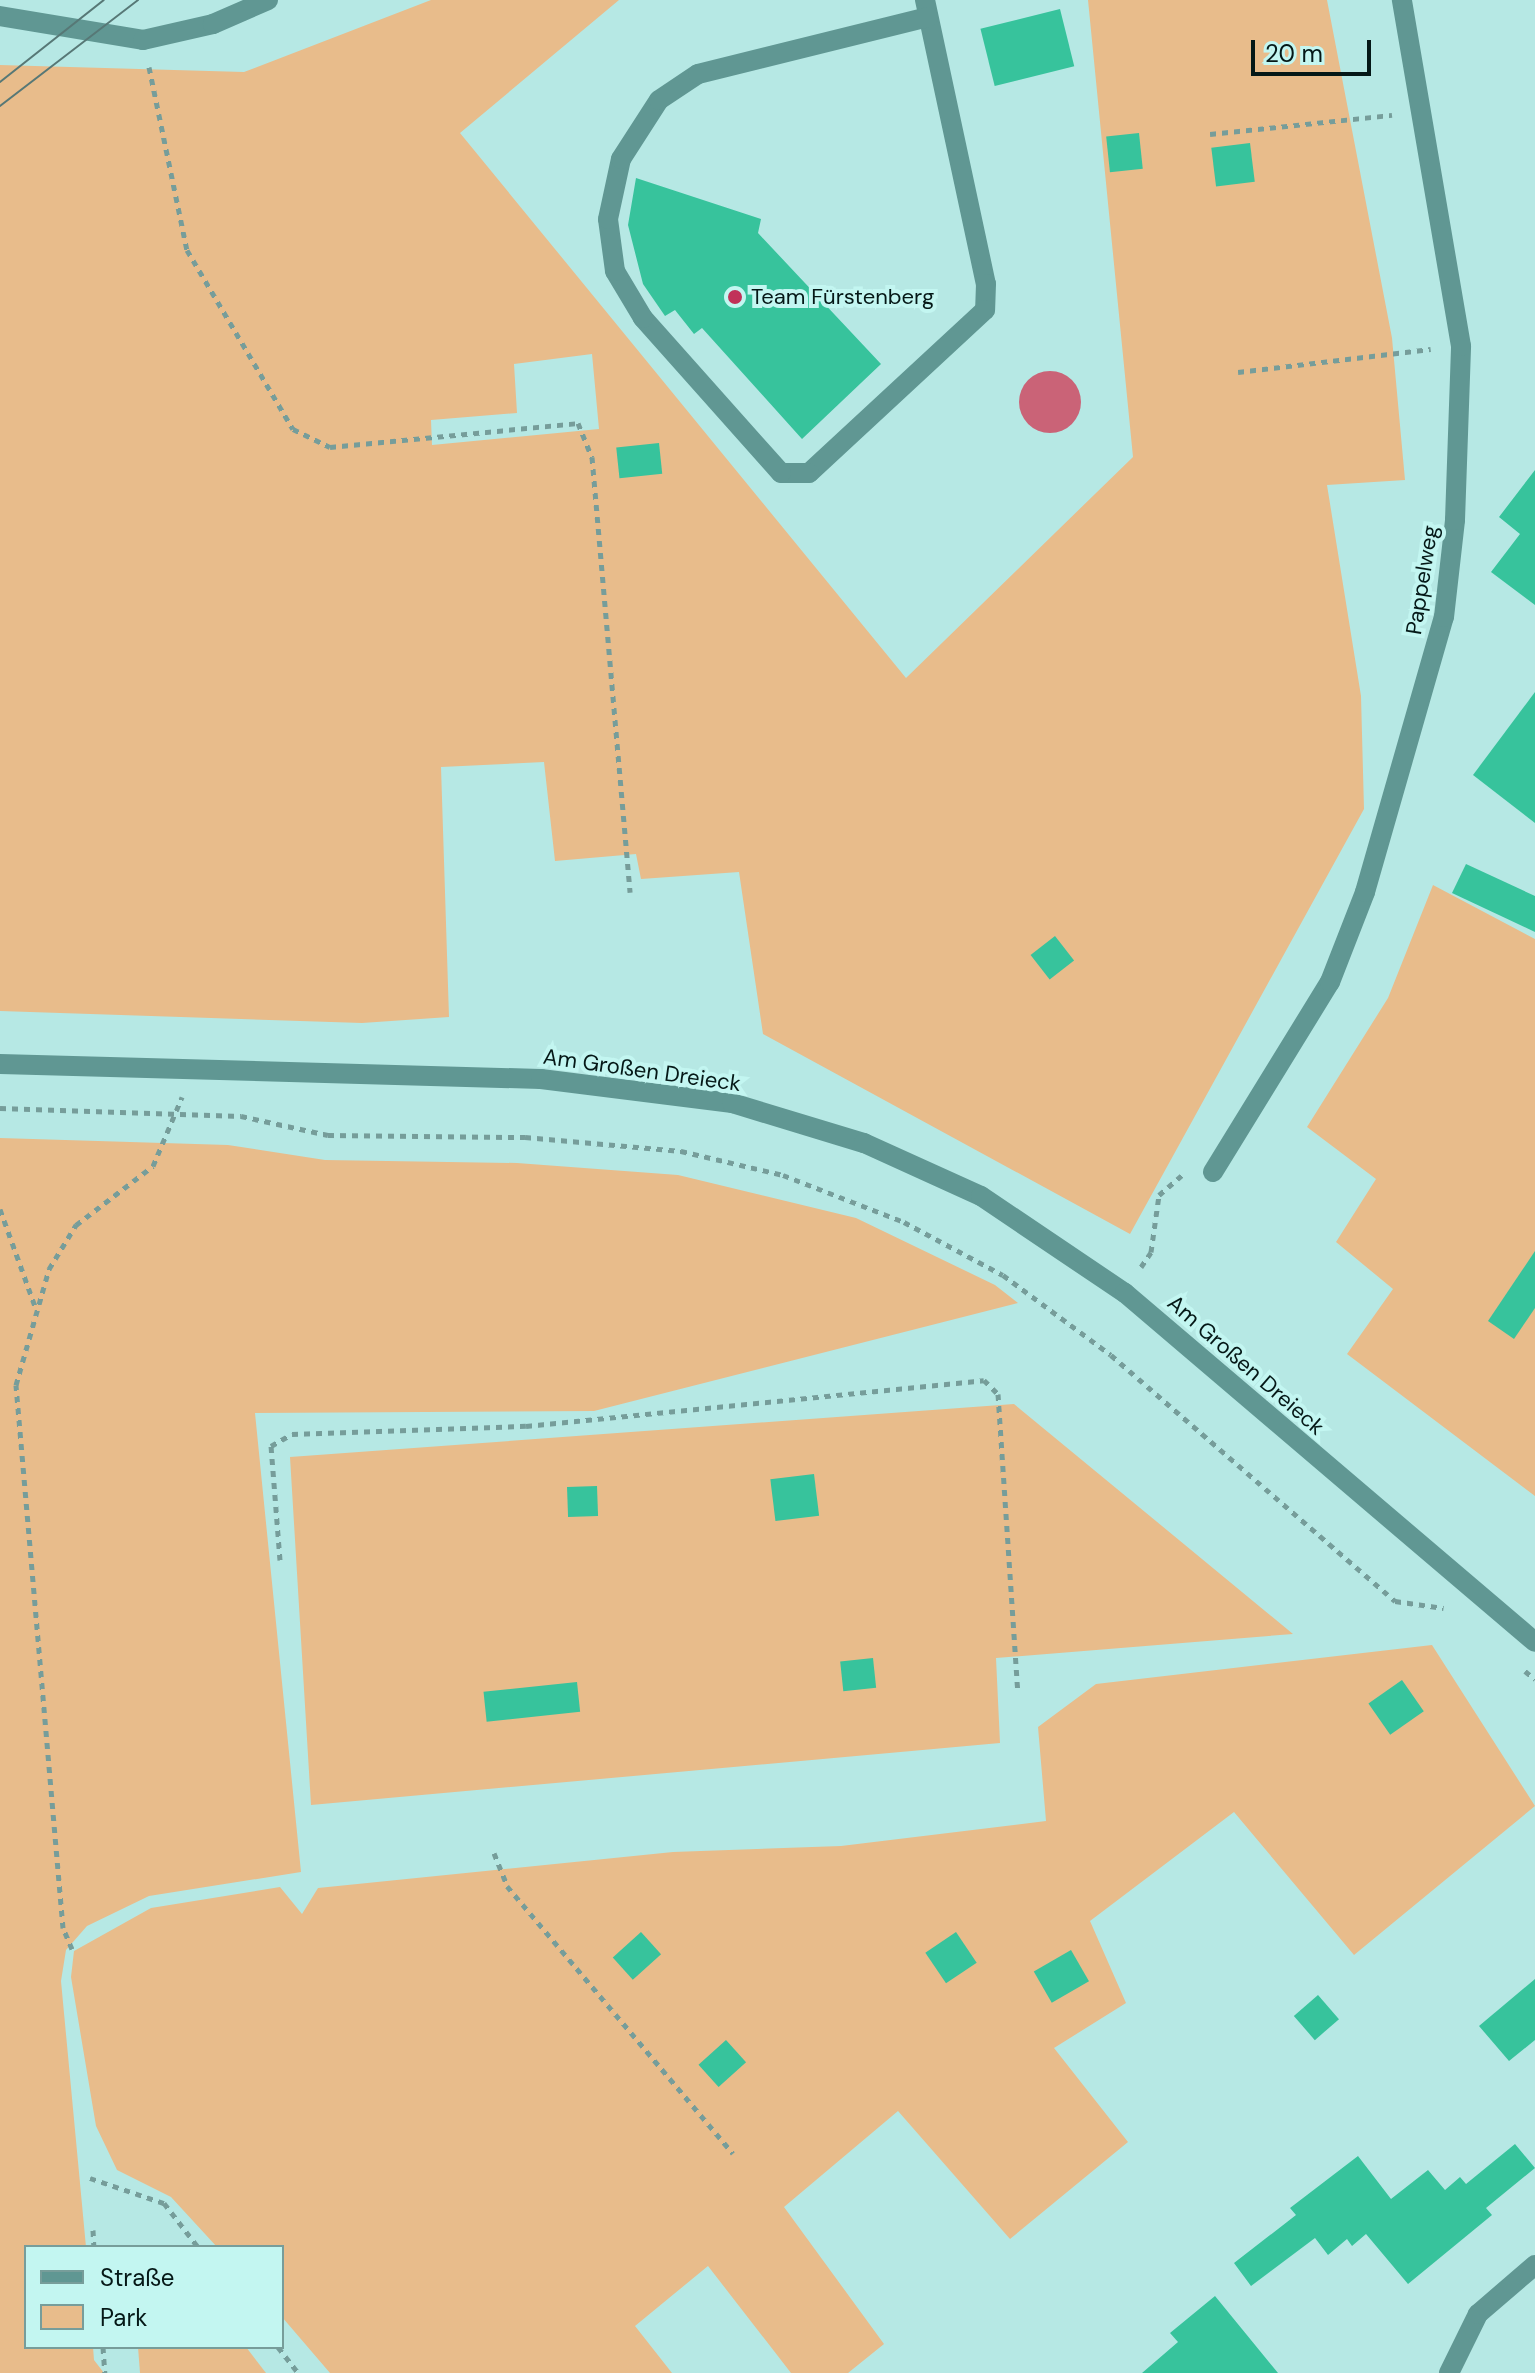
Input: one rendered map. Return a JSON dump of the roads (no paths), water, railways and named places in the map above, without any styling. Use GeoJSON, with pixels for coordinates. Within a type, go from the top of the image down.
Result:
{"type":"FeatureCollection","features":[{"type":"Feature","properties":{"kind":"street"},"geometry":{"type":"LineString","coordinates":[[0,16],[143,40],[213,24],[268,0]]}},
{"type":"Feature","properties":{"kind":"street","name":"Pappelweg"},"geometry":{"type":"LineString","coordinates":[[1213,1172],[1330,982],[1365,892],[1444,617],[1455,520],[1461,346],[1402,0]]}},
{"type":"Feature","properties":{"kind":"street"},"geometry":{"type":"LineString","coordinates":[[926,8],[986,284],[985,310],[809,473],[781,473],[643,318],[615,271],[608,219],[621,159],[659,100],[698,74],[926,8]]}},
{"type":"Feature","properties":{"kind":"street","name":"Am Großen Dreieck"},"geometry":{"type":"LineString","coordinates":[[0,1064],[541,1079],[732,1103],[864,1143],[981,1196],[1125,1293],[1535,1642]]}},
{"type":"Feature","properties":{"kind":"street"},"geometry":{"type":"LineString","coordinates":[[1449,2373],[1478,2314],[1535,2265]]}},
{"type":"Feature","properties":{"kind":"tram line"},"geometry":{"type":"LineString","coordinates":[[0,82],[104,0]]}},
{"type":"Feature","properties":{"kind":"tram line"},"geometry":{"type":"LineString","coordinates":[[0,106],[138,0]]}},
{"type":"Feature","properties":{"kind":"place","name":"Team Fürstenberg"},"geometry":{"type":"Point","coordinates":[735,297]}}]}
